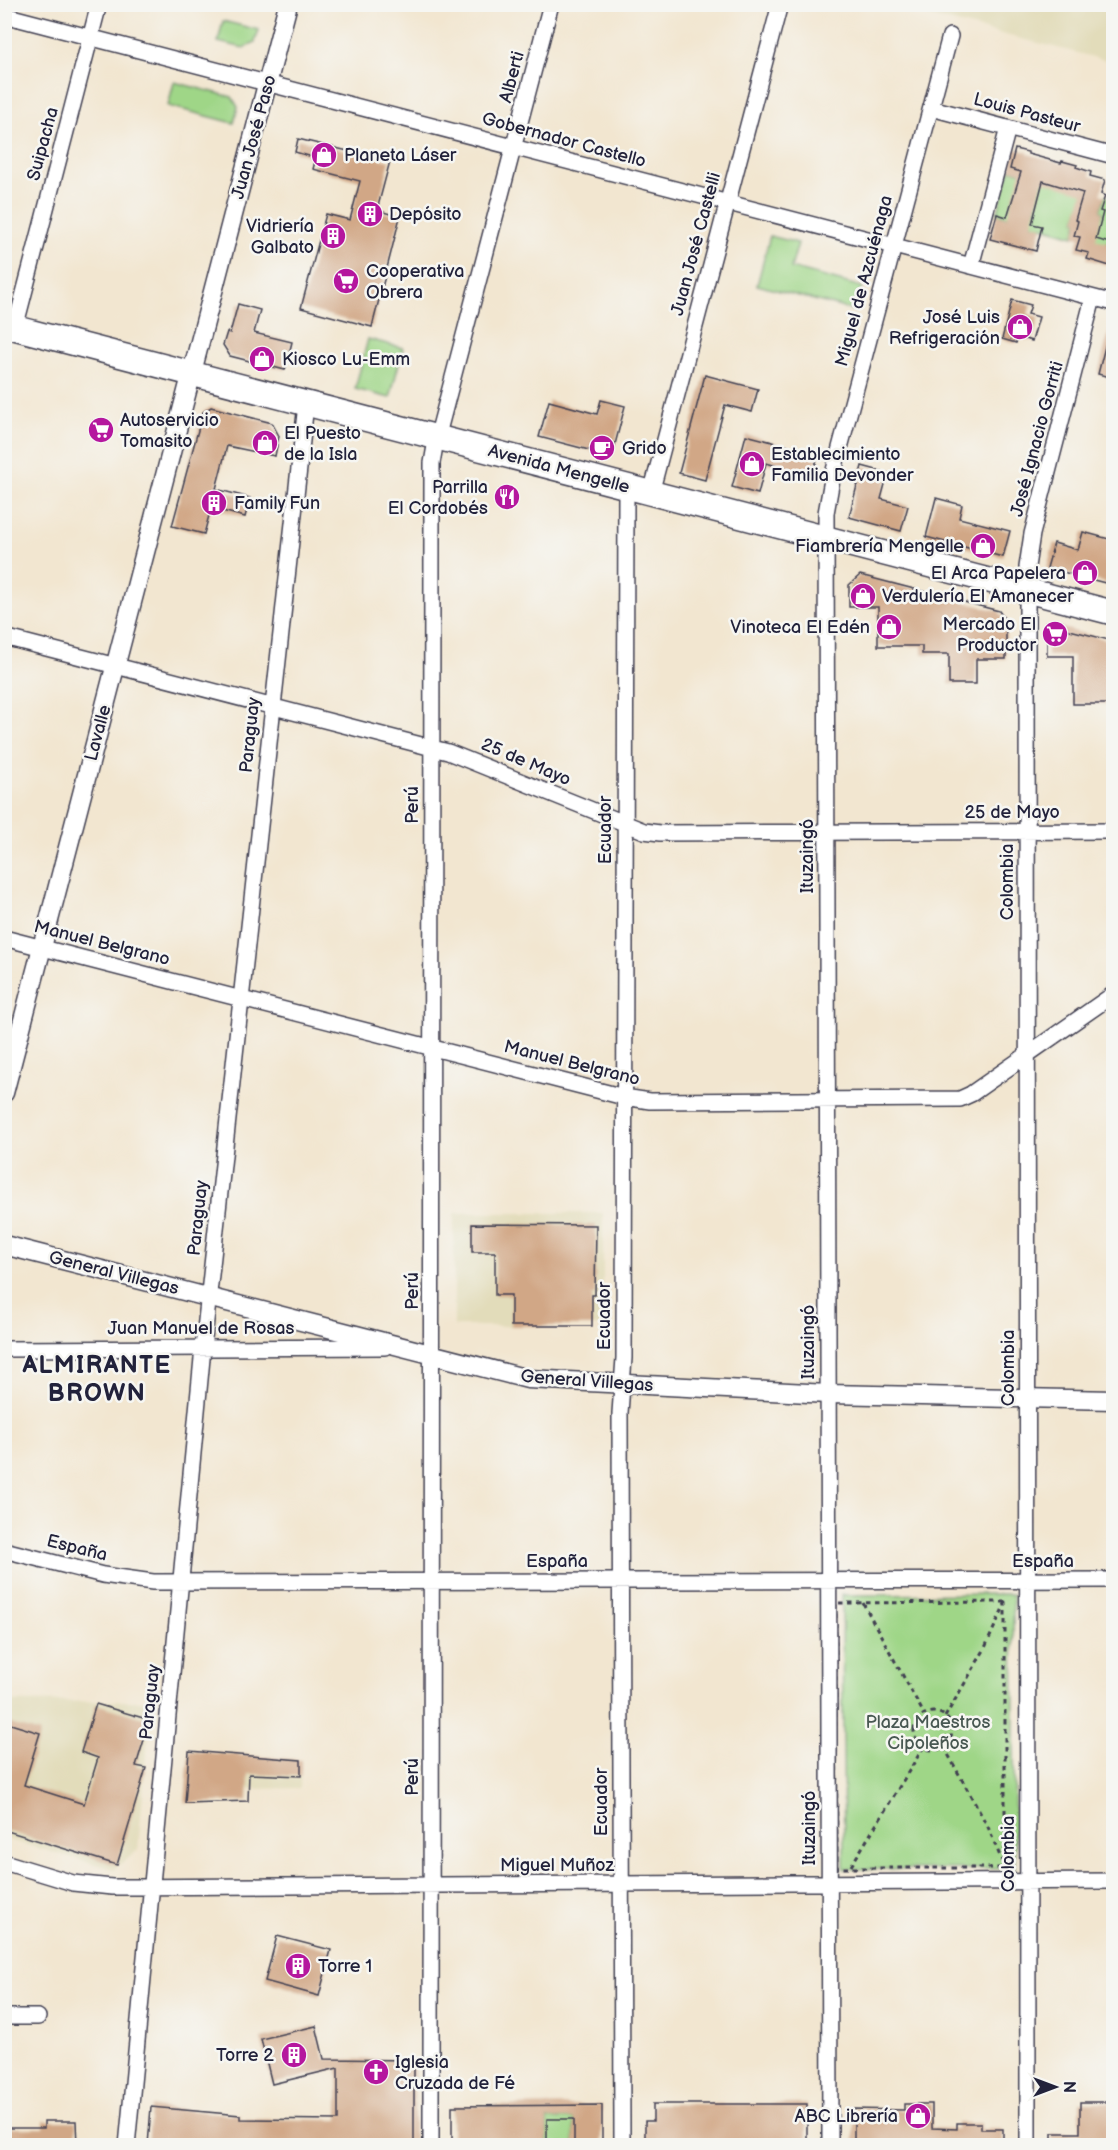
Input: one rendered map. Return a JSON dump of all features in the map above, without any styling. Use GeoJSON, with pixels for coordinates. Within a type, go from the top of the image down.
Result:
{"type":"FeatureCollection","features":[{"type":"Feature","properties":{"kind":"main road","name":"Avenida Mengelle"},"geometry":{"type":"LineString","coordinates":[[10,327],[1113,613]]}},
{"type":"Feature","properties":{"kind":"street","name":"Suipacha"},"geometry":{"type":"LineString","coordinates":[[10,327],[99,4]]}},
{"type":"Feature","properties":{"kind":"street","name":"Juan José Paso"},"geometry":{"type":"LineString","coordinates":[[192,374],[288,4]]}},
{"type":"Feature","properties":{"kind":"street","name":"Alberti"},"geometry":{"type":"LineString","coordinates":[[437,438],[551,4]]}},
{"type":"Feature","properties":{"kind":"street","name":"Juan José Castelli"},"geometry":{"type":"LineString","coordinates":[[651,493],[780,4]]}},
{"type":"Feature","properties":{"kind":"street","name":"Gobernador Castello"},"geometry":{"type":"LineString","coordinates":[[4,15],[1113,303]]}},
{"type":"Feature","properties":{"kind":"street","name":"Miguel de Azcuénaga"},"geometry":{"type":"LineString","coordinates":[[825,539],[829,487],[950,36]]}},
{"type":"Feature","properties":{"kind":"street","name":"Louis Pasteur"},"geometry":{"type":"LineString","coordinates":[[931,108],[1113,156]]}},
{"type":"Feature","properties":{"kind":"street"},"geometry":{"type":"LineString","coordinates":[[971,266],[1008,128]]}},
{"type":"Feature","properties":{"kind":"street","name":"José Ignacio Gorriti"},"geometry":{"type":"LineString","coordinates":[[1027,591],[1027,567],[1032,534],[1094,298]]}},
{"type":"Feature","properties":{"kind":"street","name":"Lavalle"},"geometry":{"type":"LineString","coordinates":[[4,1093],[192,374]]}},
{"type":"Feature","properties":{"kind":"street","name":"Paraguay"},"geometry":{"type":"LineString","coordinates":[[127,2145],[203,1348],[306,404]]}},
{"type":"Feature","properties":{"kind":"street","name":"Perú"},"geometry":{"type":"LineString","coordinates":[[431,2145],[432,472],[437,438]]}},
{"type":"Feature","properties":{"kind":"street","name":"Ecuador"},"geometry":{"type":"LineString","coordinates":[[622,2145],[620,1413],[624,1097],[626,487]]}},
{"type":"Feature","properties":{"kind":"street","name":"Ituzaingó"},"geometry":{"type":"LineString","coordinates":[[825,539],[830,2145]]}},
{"type":"Feature","properties":{"kind":"street","name":"Colombia"},"geometry":{"type":"LineString","coordinates":[[1027,591],[1028,2145]]}},
{"type":"Feature","properties":{"kind":"street","name":"25 de Mayo"},"geometry":{"type":"LineString","coordinates":[[4,637],[432,747],[480,763],[644,831],[660,833],[1113,831]]}},
{"type":"Feature","properties":{"kind":"street","name":"Manuel Belgrano"},"geometry":{"type":"LineString","coordinates":[[4,938],[624,1097],[657,1101],[960,1099],[971,1094],[1113,994]]}},
{"type":"Feature","properties":{"kind":"street","name":"General Villegas"},"geometry":{"type":"LineString","coordinates":[[4,1245],[528,1379],[828,1394],[1113,1400]]}},
{"type":"Feature","properties":{"kind":"street","name":"Juan Manuel de Rosas"},"geometry":{"type":"LineString","coordinates":[[4,1349],[397,1346]]}},
{"type":"Feature","properties":{"kind":"street","name":"España"},"geometry":{"type":"LineString","coordinates":[[4,1550],[117,1578],[142,1581],[1113,1580]]}},
{"type":"Feature","properties":{"kind":"street","name":"Miguel Muñoz"},"geometry":{"type":"LineString","coordinates":[[4,1862],[61,1880],[112,1887],[1113,1881]]}},
{"type":"Feature","properties":{"kind":"street"},"geometry":{"type":"LineString","coordinates":[[4,2017],[38,2017]]}},
{"type":"Feature","properties":{"kind":"path"},"geometry":{"type":"LineString","coordinates":[[1005,1602],[836,1603],[837,1868],[1005,1868]]}},
{"type":"Feature","properties":{"kind":"path"},"geometry":{"type":"LineString","coordinates":[[945,1717],[983,1652],[1005,1602]]}},
{"type":"Feature","properties":{"kind":"path"},"geometry":{"type":"LineString","coordinates":[[1005,1602],[1005,1868]]}},
{"type":"Feature","properties":{"kind":"path"},"geometry":{"type":"LineString","coordinates":[[863,1603],[924,1714]]}},
{"type":"Feature","properties":{"kind":"path"},"geometry":{"type":"LineString","coordinates":[[937,1713],[945,1717],[951,1725],[952,1731],[944,1747],[932,1750],[923,1748],[916,1741],[914,1729],[924,1714],[937,1713]]}},
{"type":"Feature","properties":{"kind":"path"},"geometry":{"type":"LineString","coordinates":[[944,1747],[988,1827],[1005,1868]]}},
{"type":"Feature","properties":{"kind":"path"},"geometry":{"type":"LineString","coordinates":[[850,1868],[923,1748]]}},
{"type":"Feature","properties":{"kind":"shaded area"},"geometry":{"type":"Polygon","coordinates":[[[883,5],[1113,5],[1113,62],[1050,46],[883,5]]]}},
{"type":"Feature","properties":{"kind":"shaded area"},"geometry":{"type":"Polygon","coordinates":[[[454,1213],[603,1213],[603,1326],[454,1326],[454,1213]]]}},
{"type":"Feature","properties":{"kind":"shaded area"},"geometry":{"type":"Polygon","coordinates":[[[151,1701],[138,1850],[114,1869],[5,1839],[4,1702],[151,1701]]]}},
{"type":"Feature","properties":{"kind":"shaded area"},"geometry":{"type":"Polygon","coordinates":[[[189,1751],[301,1760],[300,1788],[249,1789],[248,1801],[185,1803],[189,1751]]]}},
{"type":"Feature","properties":{"kind":"green space"},"geometry":{"type":"Polygon","coordinates":[[[223,21],[259,30],[255,42],[244,48],[218,42],[223,21]]]}},
{"type":"Feature","properties":{"kind":"green space"},"geometry":{"type":"Polygon","coordinates":[[[174,82],[232,97],[238,107],[234,123],[168,106],[174,82]]]}},
{"type":"Feature","properties":{"kind":"green space"},"geometry":{"type":"Polygon","coordinates":[[[1010,169],[1023,173],[1012,202],[1010,217],[997,214],[1010,169]]]}},
{"type":"Feature","properties":{"kind":"green space"},"geometry":{"type":"Polygon","coordinates":[[[1041,178],[1086,190],[1075,220],[1078,221],[1074,236],[1029,223],[1036,209],[1041,178]]]}},
{"type":"Feature","properties":{"kind":"green space"},"geometry":{"type":"Polygon","coordinates":[[[1105,196],[1113,198],[1113,244],[1092,241],[1103,212],[1100,211],[1105,196]]]}},
{"type":"Feature","properties":{"kind":"green space"},"geometry":{"type":"Polygon","coordinates":[[[770,236],[798,243],[791,268],[862,287],[856,311],[757,285],[770,236]]]}},
{"type":"Feature","properties":{"kind":"green space"},"geometry":{"type":"Polygon","coordinates":[[[368,339],[403,348],[390,398],[355,389],[368,339]]]}},
{"type":"Feature","properties":{"kind":"green space","name":"Plaza Maestros Cipoleños"},"geometry":{"type":"Polygon","coordinates":[[[1013,1594],[1015,1869],[844,1869],[842,1595],[1013,1594]]]}},
{"type":"Feature","properties":{"kind":"green space"},"geometry":{"type":"Polygon","coordinates":[[[547,2119],[574,2119],[574,2145],[547,2145],[547,2119]]]}},
{"type":"Feature","properties":{"kind":"building"},"geometry":{"type":"Polygon","coordinates":[[[298,139],[390,161],[377,210],[400,217],[372,327],[301,308],[326,214],[350,220],[360,181],[313,169],[316,158],[295,152],[298,139]]]}},
{"type":"Feature","properties":{"kind":"building"},"geometry":{"type":"Polygon","coordinates":[[[1015,149],[1061,163],[1062,161],[1077,165],[1076,167],[1091,172],[1090,176],[1105,180],[1101,194],[1105,196],[1100,211],[1103,212],[1096,239],[1113,244],[1113,267],[1087,259],[1089,253],[1076,250],[1080,237],[1074,236],[1078,221],[1075,220],[1083,193],[1043,181],[1032,224],[1042,226],[1036,251],[990,239],[997,214],[1007,217],[1021,172],[1010,169],[1015,149]]]}},
{"type":"Feature","properties":{"kind":"building","name":"José Luis Refrigeración"},"geometry":{"type":"Polygon","coordinates":[[[1012,300],[1031,305],[1028,314],[1039,317],[1032,341],[1018,337],[1016,343],[1002,339],[1012,300]]]}},
{"type":"Feature","properties":{"kind":"building"},"geometry":{"type":"Polygon","coordinates":[[[238,304],[260,310],[254,333],[292,342],[285,370],[230,356],[223,345],[227,332],[230,333],[238,304]]]}},
{"type":"Feature","properties":{"kind":"building"},"geometry":{"type":"Polygon","coordinates":[[[1109,331],[1113,332],[1113,378],[1098,374],[1109,331]]]}},
{"type":"Feature","properties":{"kind":"building"},"geometry":{"type":"Polygon","coordinates":[[[705,375],[758,389],[752,412],[725,405],[705,480],[679,473],[705,375]]]}},
{"type":"Feature","properties":{"kind":"building"},"geometry":{"type":"Polygon","coordinates":[[[601,400],[625,406],[612,456],[539,437],[549,401],[597,414],[601,400]]]}},
{"type":"Feature","properties":{"kind":"building"},"geometry":{"type":"Polygon","coordinates":[[[211,407],[272,423],[279,436],[275,456],[227,446],[216,489],[250,498],[245,517],[211,508],[204,534],[172,526],[203,412],[211,407]]]}},
{"type":"Feature","properties":{"kind":"building"},"geometry":{"type":"Polygon","coordinates":[[[746,435],[818,454],[813,476],[766,463],[758,494],[732,487],[746,435]]]}},
{"type":"Feature","properties":{"kind":"building"},"geometry":{"type":"Polygon","coordinates":[[[862,466],[888,473],[881,499],[908,506],[901,531],[849,517],[862,466]]]}},
{"type":"Feature","properties":{"kind":"building"},"geometry":{"type":"Polygon","coordinates":[[[936,498],[962,505],[959,518],[1010,531],[1003,557],[926,537],[936,498]]]}},
{"type":"Feature","properties":{"kind":"building"},"geometry":{"type":"Polygon","coordinates":[[[1083,532],[1113,540],[1113,585],[1047,568],[1054,543],[1078,550],[1083,532]]]}},
{"type":"Feature","properties":{"kind":"building"},"geometry":{"type":"Polygon","coordinates":[[[860,575],[999,611],[1006,621],[1006,659],[976,659],[976,684],[949,684],[949,654],[922,654],[922,646],[878,646],[878,607],[849,607],[849,585],[860,575]]]}},
{"type":"Feature","properties":{"kind":"building"},"geometry":{"type":"Polygon","coordinates":[[[1054,626],[1113,641],[1113,704],[1073,704],[1073,656],[1047,656],[1047,632],[1054,626]]]}},
{"type":"Feature","properties":{"kind":"building"},"geometry":{"type":"Polygon","coordinates":[[[472,1224],[596,1225],[592,1326],[511,1326],[511,1295],[495,1295],[495,1252],[472,1252],[472,1224]]]}},
{"type":"Feature","properties":{"kind":"building"},"geometry":{"type":"Polygon","coordinates":[[[96,1704],[150,1720],[136,1766],[146,1768],[117,1865],[4,1830],[4,1722],[40,1733],[24,1785],[84,1804],[98,1758],[81,1752],[96,1704]]]}},
{"type":"Feature","properties":{"kind":"building"},"geometry":{"type":"Polygon","coordinates":[[[189,1751],[301,1760],[301,1776],[249,1774],[248,1801],[185,1803],[189,1751]]]}},
{"type":"Feature","properties":{"kind":"building","name":"Torre 1"},"geometry":{"type":"Polygon","coordinates":[[[277,1936],[331,1950],[319,1996],[265,1981],[277,1936]]]}},
{"type":"Feature","properties":{"kind":"building"},"geometry":{"type":"Polygon","coordinates":[[[316,2026],[324,2059],[414,2060],[414,2145],[148,2145],[151,2107],[240,2115],[240,2119],[338,2120],[338,2068],[272,2084],[261,2039],[316,2026]]]}},
{"type":"Feature","properties":{"kind":"building"},"geometry":{"type":"Polygon","coordinates":[[[1080,2102],[1113,2102],[1113,2145],[1052,2145],[1052,2133],[1080,2133],[1080,2102]]]}},
{"type":"Feature","properties":{"kind":"building"},"geometry":{"type":"Polygon","coordinates":[[[653,2104],[807,2104],[807,2145],[645,2145],[645,2121],[653,2121],[653,2104]]]}},
{"type":"Feature","properties":{"kind":"building"},"geometry":{"type":"Polygon","coordinates":[[[904,2104],[932,2104],[932,2128],[957,2129],[957,2123],[981,2123],[981,2129],[1003,2129],[1003,2145],[864,2145],[864,2142],[854,2142],[854,2109],[904,2110],[904,2104]]]}},
{"type":"Feature","properties":{"kind":"building"},"geometry":{"type":"Polygon","coordinates":[[[602,2105],[602,2145],[574,2145],[574,2119],[547,2119],[547,2145],[452,2145],[452,2106],[602,2105]]]}},
{"type":"Feature","properties":{"kind":"building"},"geometry":{"type":"Polygon","coordinates":[[[44,2121],[76,2121],[77,2145],[4,2145],[4,2128],[44,2128],[44,2121]]]}},
{"type":"Feature","properties":{"kind":"place","name":"Planeta Láser"},"geometry":{"type":"Point","coordinates":[324,155]}},
{"type":"Feature","properties":{"kind":"place","name":"Depósito"},"geometry":{"type":"Point","coordinates":[370,214]}},
{"type":"Feature","properties":{"kind":"place","name":"Vidriería Galbato"},"geometry":{"type":"Point","coordinates":[333,236]}},
{"type":"Feature","properties":{"kind":"place","name":"Cooperativa Obrera"},"geometry":{"type":"Point","coordinates":[346,281]}},
{"type":"Feature","properties":{"kind":"place","name":"José Luis Refrigeración"},"geometry":{"type":"Point","coordinates":[1020,327]}},
{"type":"Feature","properties":{"kind":"place","name":"Kiosco Lu-Emm"},"geometry":{"type":"Point","coordinates":[262,359]}},
{"type":"Feature","properties":{"kind":"place","name":"Autoservicio Tomasito"},"geometry":{"type":"Point","coordinates":[101,430]}},
{"type":"Feature","properties":{"kind":"place","name":"El Puesto de la Isla"},"geometry":{"type":"Point","coordinates":[265,443]}},
{"type":"Feature","properties":{"kind":"place","name":"Grido"},"geometry":{"type":"Point","coordinates":[602,448]}},
{"type":"Feature","properties":{"kind":"place","name":"Establecimiento Familia Devonder"},"geometry":{"type":"Point","coordinates":[752,464]}},
{"type":"Feature","properties":{"kind":"place","name":"Parrilla El Cordobés"},"geometry":{"type":"Point","coordinates":[507,497]}},
{"type":"Feature","properties":{"kind":"place","name":"Family Fun"},"geometry":{"type":"Point","coordinates":[214,503]}},
{"type":"Feature","properties":{"kind":"place","name":"Fiambrería Mengelle"},"geometry":{"type":"Point","coordinates":[983,546]}},
{"type":"Feature","properties":{"kind":"place","name":"El Arca Papelera"},"geometry":{"type":"Point","coordinates":[1085,573]}},
{"type":"Feature","properties":{"kind":"place","name":"Verdulería El Amanecer"},"geometry":{"type":"Point","coordinates":[863,596]}},
{"type":"Feature","properties":{"kind":"place","name":"Vinoteca El Edén"},"geometry":{"type":"Point","coordinates":[889,627]}},
{"type":"Feature","properties":{"kind":"place","name":"Mercado El Productor"},"geometry":{"type":"Point","coordinates":[1055,634]}},
{"type":"Feature","properties":{"kind":"place","name":"Torre 1"},"geometry":{"type":"Point","coordinates":[298,1966]}},
{"type":"Feature","properties":{"kind":"place","name":"Torre 2"},"geometry":{"type":"Point","coordinates":[294,2055]}},
{"type":"Feature","properties":{"kind":"place","name":"Iglesia Cruzada de Fé"},"geometry":{"type":"Point","coordinates":[376,2072]}},
{"type":"Feature","properties":{"kind":"place","name":"ABC Librería"},"geometry":{"type":"Point","coordinates":[918,2116]}},
{"type":"Feature","properties":{"kind":"district","name":"ALMIRANTE BROWN"},"geometry":{"type":"Point","coordinates":[97,1379]}}]}
